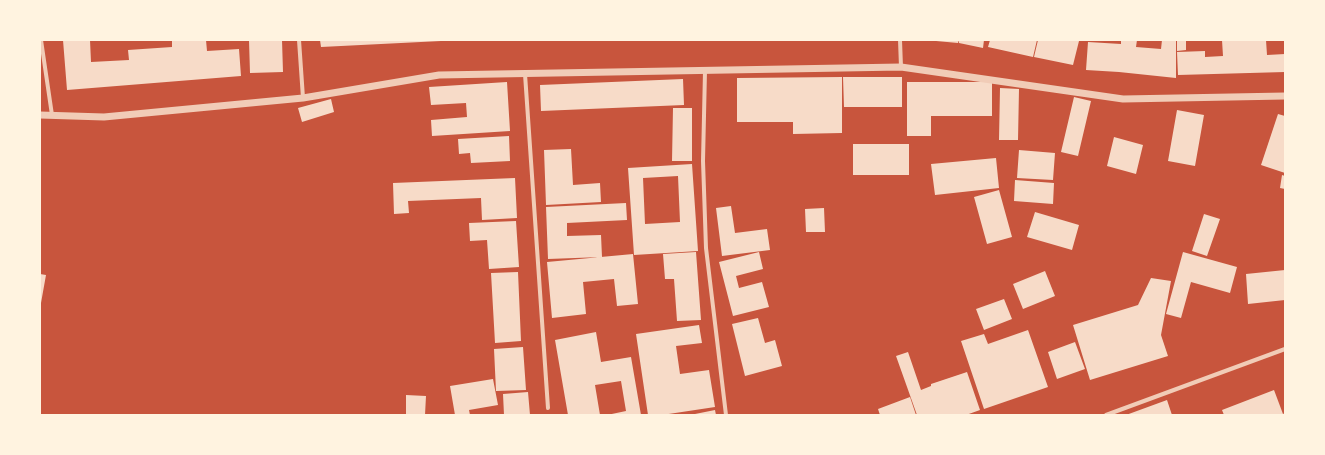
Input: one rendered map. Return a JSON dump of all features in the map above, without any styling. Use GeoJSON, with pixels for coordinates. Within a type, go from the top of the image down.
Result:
{"type":"FeatureCollection","features":[{"type":"Feature","properties":{"kind":"street"},"geometry":{"type":"LineString","coordinates":[[41,40],[52,115]]}},
{"type":"Feature","properties":{"kind":"street"},"geometry":{"type":"LineString","coordinates":[[298,40],[303,98]]}},
{"type":"Feature","properties":{"kind":"street"},"geometry":{"type":"LineString","coordinates":[[900,40],[901,67]]}},
{"type":"Feature","properties":{"kind":"street"},"geometry":{"type":"LineString","coordinates":[[40,115],[104,117],[303,98],[439,75],[901,67],[1124,99],[1285,96]]}},
{"type":"Feature","properties":{"kind":"street"},"geometry":{"type":"LineString","coordinates":[[705,71],[704,161],[706,248],[726,415]]}},
{"type":"Feature","properties":{"kind":"street"},"geometry":{"type":"LineString","coordinates":[[525,74],[548,408]]}},
{"type":"Feature","properties":{"kind":"street"},"geometry":{"type":"LineString","coordinates":[[1106,415],[1285,349]]}},
{"type":"Feature","properties":{"kind":"building"},"geometry":{"type":"Polygon","coordinates":[[[63,40],[90,40],[91,62],[129,60],[128,50],[172,47],[172,40],[206,40],[207,51],[239,49],[241,76],[67,90],[63,40]]]}},
{"type":"Feature","properties":{"kind":"building"},"geometry":{"type":"Polygon","coordinates":[[[249,40],[282,40],[283,72],[250,73],[249,40]]]}},
{"type":"Feature","properties":{"kind":"building"},"geometry":{"type":"Polygon","coordinates":[[[320,40],[441,40],[441,41],[321,47],[320,40]]]}},
{"type":"Feature","properties":{"kind":"building"},"geometry":{"type":"Polygon","coordinates":[[[936,40],[959,40],[958,43],[936,40]]]}},
{"type":"Feature","properties":{"kind":"building"},"geometry":{"type":"Polygon","coordinates":[[[959,40],[984,40],[983,48],[959,43],[959,40]]]}},
{"type":"Feature","properties":{"kind":"building"},"geometry":{"type":"Polygon","coordinates":[[[990,40],[1037,40],[1033,57],[988,47],[990,40]]]}},
{"type":"Feature","properties":{"kind":"building"},"geometry":{"type":"Polygon","coordinates":[[[1038,40],[1079,41],[1073,65],[1034,57],[1038,40]]]}},
{"type":"Feature","properties":{"kind":"building"},"geometry":{"type":"Polygon","coordinates":[[[1121,40],[1137,40],[1136,47],[1161,49],[1162,40],[1176,40],[1176,78],[1086,70],[1088,42],[1121,44],[1121,40]]]}},
{"type":"Feature","properties":{"kind":"building"},"geometry":{"type":"Polygon","coordinates":[[[1177,40],[1186,40],[1186,50],[1177,51],[1177,40]]]}},
{"type":"Feature","properties":{"kind":"building"},"geometry":{"type":"Polygon","coordinates":[[[1222,40],[1266,40],[1267,55],[1285,54],[1285,72],[1178,75],[1177,52],[1205,51],[1205,57],[1223,56],[1222,40]]]}},
{"type":"Feature","properties":{"kind":"building"},"geometry":{"type":"Polygon","coordinates":[[[842,77],[842,133],[793,134],[793,122],[737,122],[737,78],[842,77]]]}},
{"type":"Feature","properties":{"kind":"building"},"geometry":{"type":"Polygon","coordinates":[[[843,77],[902,77],[902,107],[844,107],[843,77]]]}},
{"type":"Feature","properties":{"kind":"building"},"geometry":{"type":"Polygon","coordinates":[[[683,79],[684,105],[541,111],[540,85],[683,79]]]}},
{"type":"Feature","properties":{"kind":"building"},"geometry":{"type":"Polygon","coordinates":[[[507,82],[510,131],[432,136],[431,120],[467,117],[466,103],[431,105],[429,87],[507,82]]]}},
{"type":"Feature","properties":{"kind":"building"},"geometry":{"type":"Polygon","coordinates":[[[907,82],[992,82],[992,116],[931,116],[931,136],[907,136],[907,82]]]}},
{"type":"Feature","properties":{"kind":"building"},"geometry":{"type":"Polygon","coordinates":[[[1000,88],[1019,89],[1018,140],[999,140],[1000,88]]]}},
{"type":"Feature","properties":{"kind":"building"},"geometry":{"type":"Polygon","coordinates":[[[1074,97],[1091,101],[1078,156],[1061,152],[1074,97]]]}},
{"type":"Feature","properties":{"kind":"building"},"geometry":{"type":"Polygon","coordinates":[[[331,99],[334,112],[302,122],[298,108],[331,99]]]}},
{"type":"Feature","properties":{"kind":"building"},"geometry":{"type":"Polygon","coordinates":[[[673,108],[692,108],[692,161],[672,161],[673,108]]]}},
{"type":"Feature","properties":{"kind":"building"},"geometry":{"type":"Polygon","coordinates":[[[1177,110],[1204,115],[1195,166],[1168,161],[1177,110]]]}},
{"type":"Feature","properties":{"kind":"building"},"geometry":{"type":"Polygon","coordinates":[[[1278,114],[1285,116],[1285,173],[1261,165],[1278,114]]]}},
{"type":"Feature","properties":{"kind":"building"},"geometry":{"type":"Polygon","coordinates":[[[509,136],[510,161],[471,163],[470,153],[459,154],[458,139],[509,136]]]}},
{"type":"Feature","properties":{"kind":"building"},"geometry":{"type":"Polygon","coordinates":[[[1114,137],[1143,145],[1136,174],[1107,166],[1114,137]]]}},
{"type":"Feature","properties":{"kind":"building"},"geometry":{"type":"Polygon","coordinates":[[[853,144],[909,144],[909,175],[853,175],[853,144]]]}},
{"type":"Feature","properties":{"kind":"building"},"geometry":{"type":"Polygon","coordinates":[[[571,149],[573,185],[600,183],[601,202],[546,205],[544,150],[571,149]]]}},
{"type":"Feature","properties":{"kind":"building"},"geometry":{"type":"Polygon","coordinates":[[[1019,150],[1055,153],[1053,180],[1017,178],[1019,150]]]}},
{"type":"Feature","properties":{"kind":"building"},"geometry":{"type":"Polygon","coordinates":[[[996,158],[999,188],[935,195],[931,164],[996,158]]]}},
{"type":"Feature","properties":{"kind":"building"},"geometry":{"type":"Polygon","coordinates":[[[692,164],[698,251],[634,255],[628,168],[692,164]],[[678,176],[643,178],[645,224],[680,222],[678,176]]]}},
{"type":"Feature","properties":{"kind":"building"},"geometry":{"type":"Polygon","coordinates":[[[1282,175],[1285,176],[1285,189],[1280,188],[1282,175]]]}},
{"type":"Feature","properties":{"kind":"building"},"geometry":{"type":"Polygon","coordinates":[[[515,178],[517,218],[482,220],[481,198],[408,201],[409,213],[394,214],[393,183],[515,178]]]}},
{"type":"Feature","properties":{"kind":"building"},"geometry":{"type":"Polygon","coordinates":[[[1015,180],[1054,183],[1053,204],[1014,201],[1015,180]]]}},
{"type":"Feature","properties":{"kind":"building"},"geometry":{"type":"Polygon","coordinates":[[[999,190],[1012,237],[987,244],[974,197],[999,190]]]}},
{"type":"Feature","properties":{"kind":"building"},"geometry":{"type":"Polygon","coordinates":[[[626,203],[627,220],[567,223],[567,236],[601,235],[602,257],[548,259],[546,207],[626,203]]]}},
{"type":"Feature","properties":{"kind":"building"},"geometry":{"type":"Polygon","coordinates":[[[731,206],[735,233],[767,229],[770,250],[722,256],[716,208],[731,206]]]}},
{"type":"Feature","properties":{"kind":"building"},"geometry":{"type":"Polygon","coordinates":[[[824,208],[825,232],[806,232],[805,209],[824,208]]]}},
{"type":"Feature","properties":{"kind":"building"},"geometry":{"type":"Polygon","coordinates":[[[1035,212],[1079,225],[1072,250],[1027,237],[1035,212]]]}},
{"type":"Feature","properties":{"kind":"building"},"geometry":{"type":"Polygon","coordinates":[[[1204,214],[1220,219],[1207,256],[1192,251],[1204,214]]]}},
{"type":"Feature","properties":{"kind":"building"},"geometry":{"type":"Polygon","coordinates":[[[516,221],[519,267],[489,269],[487,240],[470,241],[469,223],[516,221]]]}},
{"type":"Feature","properties":{"kind":"building"},"geometry":{"type":"Polygon","coordinates":[[[696,252],[701,320],[677,321],[674,279],[665,279],[663,254],[696,252]]]}},
{"type":"Feature","properties":{"kind":"building"},"geometry":{"type":"Polygon","coordinates":[[[759,252],[763,269],[736,276],[739,288],[762,282],[769,307],[733,316],[719,262],[759,252]]]}},
{"type":"Feature","properties":{"kind":"building"},"geometry":{"type":"Polygon","coordinates":[[[1183,252],[1237,267],[1230,293],[1191,282],[1181,318],[1166,314],[1183,252]]]}},
{"type":"Feature","properties":{"kind":"building"},"geometry":{"type":"Polygon","coordinates":[[[633,254],[638,304],[617,306],[614,279],[583,282],[586,314],[552,318],[547,262],[633,254]]]}},
{"type":"Feature","properties":{"kind":"building"},"geometry":{"type":"Polygon","coordinates":[[[1285,270],[1285,300],[1248,304],[1246,274],[1285,270]]]}},
{"type":"Feature","properties":{"kind":"building"},"geometry":{"type":"Polygon","coordinates":[[[1045,271],[1055,296],[1023,309],[1013,284],[1045,271]]]}},
{"type":"Feature","properties":{"kind":"building"},"geometry":{"type":"Polygon","coordinates":[[[518,272],[521,341],[495,343],[491,273],[518,272]]]}},
{"type":"Feature","properties":{"kind":"building"},"geometry":{"type":"Polygon","coordinates":[[[40,274],[46,275],[41,303],[40,303],[40,274]]]}},
{"type":"Feature","properties":{"kind":"building"},"geometry":{"type":"Polygon","coordinates":[[[1151,278],[1171,281],[1161,335],[1168,356],[1090,380],[1073,325],[1138,305],[1151,278]]]}},
{"type":"Feature","properties":{"kind":"building"},"geometry":{"type":"Polygon","coordinates":[[[1004,299],[1012,319],[984,330],[976,309],[1004,299]]]}},
{"type":"Feature","properties":{"kind":"building"},"geometry":{"type":"Polygon","coordinates":[[[758,318],[765,343],[775,340],[782,366],[745,376],[732,324],[758,318]]]}},
{"type":"Feature","properties":{"kind":"building"},"geometry":{"type":"Polygon","coordinates":[[[699,325],[702,343],[676,346],[680,374],[709,370],[715,407],[662,415],[648,415],[636,334],[699,325]]]}},
{"type":"Feature","properties":{"kind":"building"},"geometry":{"type":"Polygon","coordinates":[[[1028,330],[1048,387],[984,409],[961,341],[984,334],[988,344],[1028,330]]]}},
{"type":"Feature","properties":{"kind":"building"},"geometry":{"type":"Polygon","coordinates":[[[596,332],[601,362],[631,357],[641,415],[607,415],[626,411],[621,381],[595,385],[600,415],[568,415],[555,340],[596,332]]]}},
{"type":"Feature","properties":{"kind":"building"},"geometry":{"type":"Polygon","coordinates":[[[1075,342],[1085,369],[1057,379],[1048,352],[1075,342]]]}},
{"type":"Feature","properties":{"kind":"building"},"geometry":{"type":"Polygon","coordinates":[[[523,347],[526,390],[496,391],[494,349],[523,347]]]}},
{"type":"Feature","properties":{"kind":"building"},"geometry":{"type":"Polygon","coordinates":[[[908,352],[921,390],[931,386],[931,384],[967,372],[980,410],[966,415],[917,415],[896,356],[908,352]]]}},
{"type":"Feature","properties":{"kind":"building"},"geometry":{"type":"Polygon","coordinates":[[[493,379],[498,405],[469,410],[470,415],[455,415],[450,386],[493,379]]]}},
{"type":"Feature","properties":{"kind":"building"},"geometry":{"type":"Polygon","coordinates":[[[1274,390],[1283,414],[1285,413],[1285,415],[1224,415],[1222,410],[1274,390]]]}},
{"type":"Feature","properties":{"kind":"building"},"geometry":{"type":"Polygon","coordinates":[[[528,392],[530,415],[504,415],[503,394],[528,392]]]}},
{"type":"Feature","properties":{"kind":"building"},"geometry":{"type":"Polygon","coordinates":[[[406,395],[426,396],[425,415],[406,415],[406,395]]]}},
{"type":"Feature","properties":{"kind":"building"},"geometry":{"type":"Polygon","coordinates":[[[910,397],[916,415],[880,415],[878,409],[910,397]]]}},
{"type":"Feature","properties":{"kind":"building"},"geometry":{"type":"Polygon","coordinates":[[[1167,400],[1172,415],[1126,415],[1167,400]]]}},
{"type":"Feature","properties":{"kind":"building"},"geometry":{"type":"Polygon","coordinates":[[[715,410],[716,415],[695,415],[695,414],[715,410]]]}}]}
